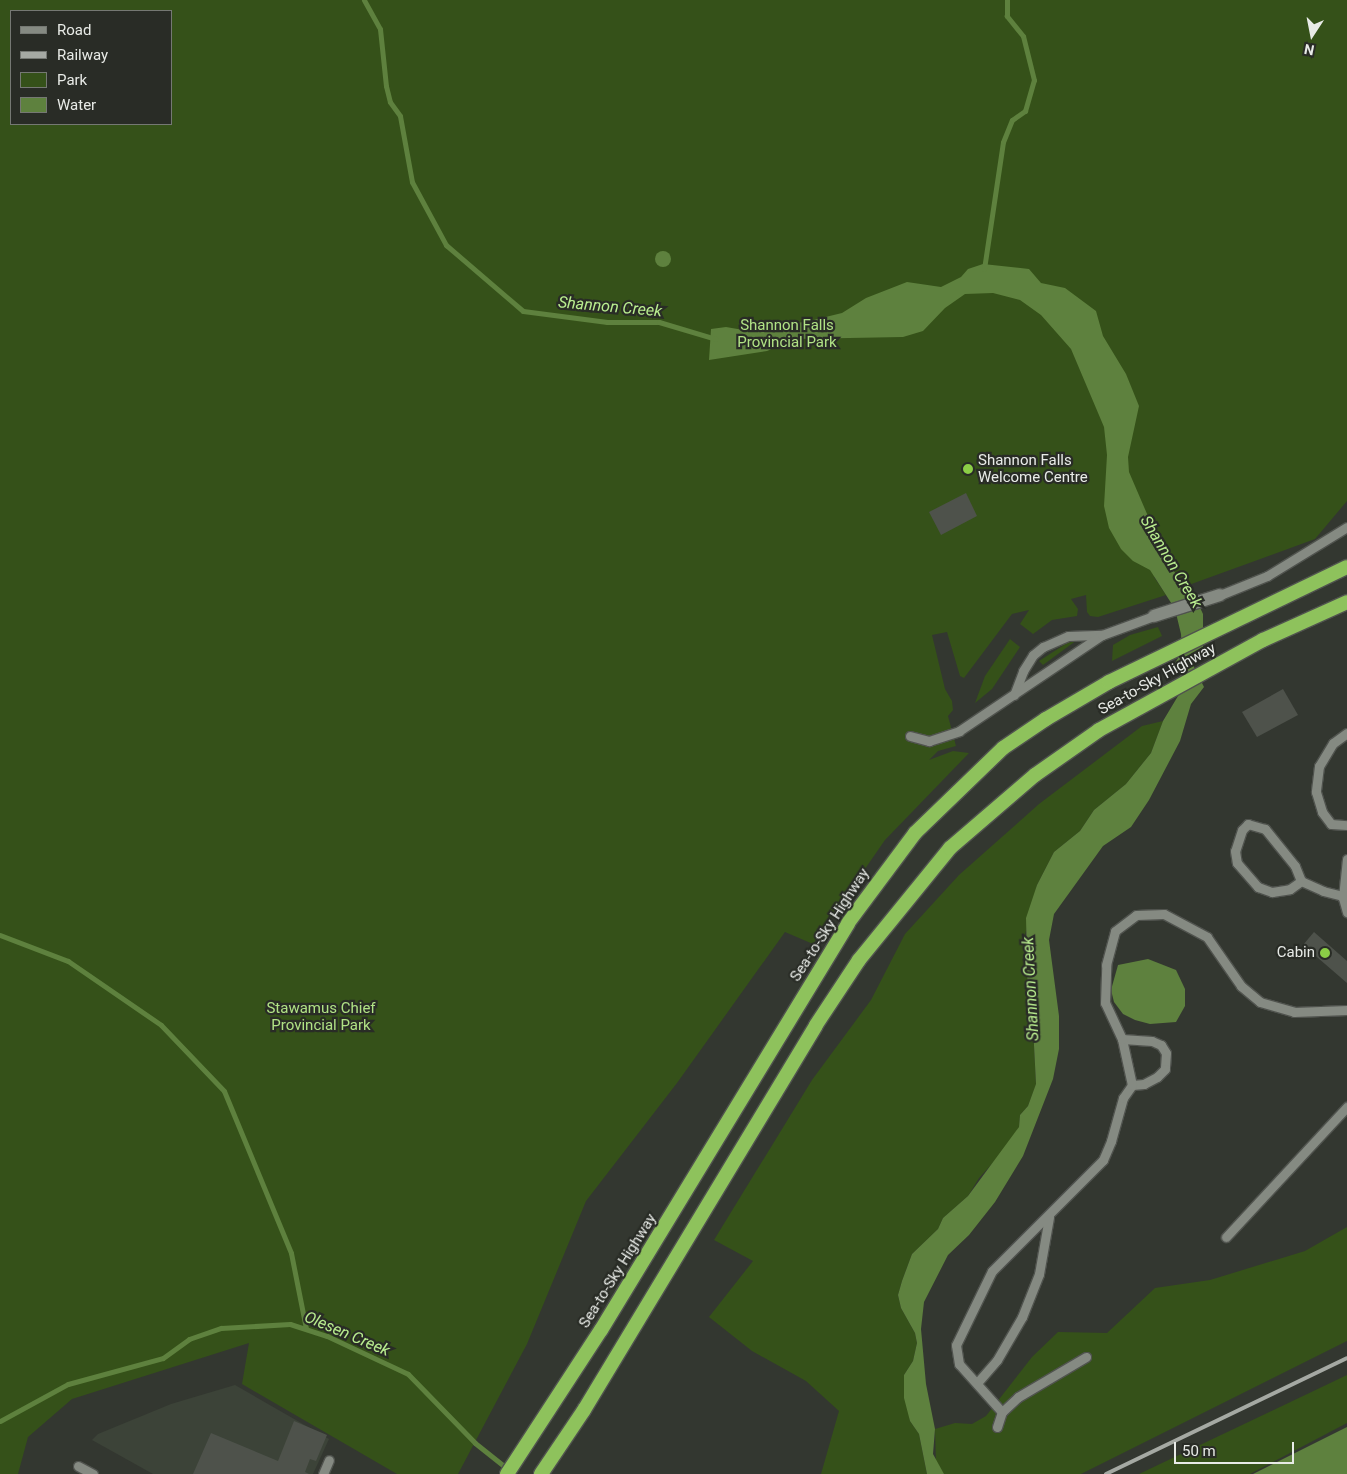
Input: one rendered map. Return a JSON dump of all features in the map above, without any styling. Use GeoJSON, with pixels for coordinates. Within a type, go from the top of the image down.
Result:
{"type":"FeatureCollection","features":[{"type":"Feature","properties":{"kind":"highway","name":"Sea-to-Sky Highway"},"geometry":{"type":"LineString","coordinates":[[508,1474],[601,1330],[848,923],[915,833],[1003,748],[1109,682],[1347,567]]}},
{"type":"Feature","properties":{"kind":"highway","name":"Sea-to-Sky Highway"},"geometry":{"type":"LineString","coordinates":[[542,1474],[589,1402],[816,1025],[859,960],[904,902],[950,848],[1035,775],[1099,730],[1210,667],[1347,602]]}},
{"type":"Feature","properties":{"kind":"street"},"geometry":{"type":"LineString","coordinates":[[1154,616],[1220,595]]}},
{"type":"Feature","properties":{"kind":"lane"},"geometry":{"type":"LineString","coordinates":[[1220,595],[1267,576],[1347,527]]}},
{"type":"Feature","properties":{"kind":"lane"},"geometry":{"type":"LineString","coordinates":[[910,736],[929,741],[960,731],[1102,635],[1154,616]]}},
{"type":"Feature","properties":{"kind":"lane"},"geometry":{"type":"LineString","coordinates":[[1014,695],[1023,671],[1033,655],[1043,648],[1068,636],[1102,635]]}},
{"type":"Feature","properties":{"kind":"lane"},"geometry":{"type":"LineString","coordinates":[[1347,733],[1333,743],[1319,766],[1316,792],[1322,812],[1331,824],[1347,825]]}},
{"type":"Feature","properties":{"kind":"lane"},"geometry":{"type":"LineString","coordinates":[[1301,880],[1290,889],[1272,892],[1258,888],[1237,863],[1235,851],[1242,830],[1248,824],[1266,829],[1295,866],[1301,880],[1345,898]]}},
{"type":"Feature","properties":{"kind":"lane"},"geometry":{"type":"LineString","coordinates":[[1347,859],[1345,898],[1347,912]]}},
{"type":"Feature","properties":{"kind":"lane"},"geometry":{"type":"LineString","coordinates":[[1002,1412],[959,1364],[956,1344],[992,1272],[1049,1217],[1058,1203],[1102,1160],[1123,1098],[1132,1085],[1122,1039],[1105,1003],[1105,972],[1111,943],[1125,921],[1153,912],[1187,924],[1207,937],[1241,986],[1260,1002],[1294,1012],[1347,1010]]}},
{"type":"Feature","properties":{"kind":"lane"},"geometry":{"type":"LineString","coordinates":[[1122,1039],[1152,1041],[1161,1045],[1166,1052],[1165,1068],[1157,1077],[1144,1084],[1132,1085]]}},
{"type":"Feature","properties":{"kind":"lane"},"geometry":{"type":"LineString","coordinates":[[1226,1237],[1347,1107]]}},
{"type":"Feature","properties":{"kind":"lane"},"geometry":{"type":"LineString","coordinates":[[977,1383],[997,1360],[1022,1318],[1039,1274],[1049,1217]]}},
{"type":"Feature","properties":{"kind":"lane"},"geometry":{"type":"LineString","coordinates":[[997,1427],[1002,1412],[1030,1389],[1086,1357]]}},
{"type":"Feature","properties":{"kind":"lane"},"geometry":{"type":"LineString","coordinates":[[323,1474],[329,1460]]}},
{"type":"Feature","properties":{"kind":"lane"},"geometry":{"type":"LineString","coordinates":[[78,1466],[93,1474]]}},
{"type":"Feature","properties":{"kind":"shaded area"},"geometry":{"type":"Polygon","coordinates":[[[235,1385],[329,1439],[313,1474],[153,1474],[92,1440],[98,1434],[171,1404],[235,1385]]]}},
{"type":"Feature","properties":{"kind":"green space"},"geometry":{"type":"Polygon","coordinates":[[[0,0],[1347,0],[1347,501],[1315,539],[1186,586],[1174,571],[1154,577],[1166,595],[1098,617],[1090,616],[1087,612],[1086,595],[1071,599],[1078,609],[1077,616],[1052,620],[1033,634],[1020,624],[1029,610],[1012,614],[964,678],[960,676],[947,632],[932,635],[945,689],[952,701],[953,710],[948,716],[956,746],[938,751],[929,760],[953,751],[969,753],[885,840],[813,944],[785,932],[677,1083],[586,1201],[527,1344],[458,1474],[397,1474],[242,1384],[249,1343],[72,1399],[28,1437],[18,1474],[0,1474],[0,0]]]}},
{"type":"Feature","properties":{"kind":"green space"},"geometry":{"type":"Polygon","coordinates":[[[1158,627],[1162,636],[1112,661],[1113,645],[1130,635],[1158,627]]]}},
{"type":"Feature","properties":{"kind":"green space"},"geometry":{"type":"Polygon","coordinates":[[[1010,639],[1020,647],[992,689],[975,703],[985,676],[1010,639]]]}},
{"type":"Feature","properties":{"kind":"green space"},"geometry":{"type":"Polygon","coordinates":[[[1077,640],[1043,665],[1039,661],[1067,643],[1077,640]]]}},
{"type":"Feature","properties":{"kind":"green space"},"geometry":{"type":"Polygon","coordinates":[[[1163,721],[1151,753],[1126,784],[1094,810],[1080,831],[1054,852],[1037,885],[1024,939],[1028,956],[1028,1003],[1033,1026],[1036,1085],[1028,1106],[1020,1115],[1019,1127],[1011,1143],[979,1178],[968,1196],[943,1218],[938,1229],[912,1254],[902,1281],[898,1295],[901,1308],[915,1333],[917,1343],[913,1361],[904,1375],[910,1421],[919,1434],[927,1474],[821,1474],[839,1411],[806,1381],[752,1351],[709,1317],[753,1261],[714,1240],[812,1080],[871,1000],[905,934],[959,875],[1039,804],[1142,726],[1163,721]]]}},
{"type":"Feature","properties":{"kind":"green space"},"geometry":{"type":"Polygon","coordinates":[[[1347,1227],[1347,1341],[1081,1474],[944,1474],[936,1464],[935,1429],[955,1423],[972,1424],[986,1416],[1032,1357],[1058,1332],[1107,1333],[1155,1288],[1210,1280],[1305,1251],[1347,1227]]]}},
{"type":"Feature","properties":{"kind":"green space"},"geometry":{"type":"Polygon","coordinates":[[[1347,1375],[1347,1423],[1250,1474],[1139,1474],[1347,1375]]]}},
{"type":"Feature","properties":{"kind":"water"},"geometry":{"type":"Polygon","coordinates":[[[660,251],[666,251],[671,256],[669,265],[660,267],[655,262],[655,256],[660,251]]]}},
{"type":"Feature","properties":{"kind":"water"},"geometry":{"type":"Polygon","coordinates":[[[983,264],[1029,269],[1041,283],[1065,288],[1096,311],[1103,336],[1126,374],[1139,406],[1128,457],[1129,472],[1169,565],[1196,599],[1203,614],[1203,651],[1192,663],[1204,687],[1191,704],[1180,741],[1149,800],[1131,827],[1103,846],[1054,914],[1049,940],[1059,1016],[1059,1049],[1053,1079],[1023,1156],[995,1202],[969,1235],[948,1255],[924,1302],[921,1329],[926,1384],[935,1429],[933,1454],[944,1474],[927,1474],[919,1434],[910,1421],[904,1398],[904,1375],[913,1361],[917,1343],[915,1333],[901,1308],[898,1295],[902,1281],[912,1254],[938,1229],[943,1218],[968,1196],[1019,1127],[1020,1115],[1028,1106],[1036,1084],[1033,1026],[1028,1003],[1026,918],[1037,885],[1054,852],[1080,831],[1094,810],[1126,784],[1151,753],[1163,721],[1178,696],[1181,672],[1174,665],[1182,651],[1181,634],[1175,609],[1150,570],[1133,561],[1121,549],[1109,528],[1104,506],[1107,455],[1104,427],[1071,349],[1041,315],[1020,300],[993,293],[965,294],[945,308],[923,331],[903,337],[795,339],[767,351],[709,360],[711,329],[726,327],[749,331],[809,321],[842,313],[866,298],[907,282],[941,287],[961,277],[968,269],[983,264]]]}},
{"type":"Feature","properties":{"kind":"water"},"geometry":{"type":"Polygon","coordinates":[[[1148,959],[1176,970],[1185,989],[1185,1006],[1176,1022],[1150,1024],[1135,1020],[1123,1014],[1114,1002],[1111,990],[1118,965],[1148,959]]]}},
{"type":"Feature","properties":{"kind":"water"},"geometry":{"type":"Polygon","coordinates":[[[1347,1427],[1347,1474],[1253,1474],[1347,1427]]]}},
{"type":"Feature","properties":{"kind":"building"},"geometry":{"type":"Polygon","coordinates":[[[966,493],[977,516],[941,535],[929,512],[966,493]]]}},
{"type":"Feature","properties":{"kind":"building"},"geometry":{"type":"Polygon","coordinates":[[[1283,689],[1298,715],[1257,737],[1242,712],[1283,689]]]}},
{"type":"Feature","properties":{"kind":"building","name":"Cabin"},"geometry":{"type":"Polygon","coordinates":[[[1314,932],[1347,961],[1347,983],[1303,945],[1314,932]]]}},
{"type":"Feature","properties":{"kind":"building"},"geometry":{"type":"Polygon","coordinates":[[[294,1421],[327,1435],[316,1461],[310,1459],[305,1472],[309,1474],[193,1474],[211,1433],[278,1461],[294,1421]]]}},
{"type":"Feature","properties":{"kind":"waterway","name":"Shannon Creek"},"geometry":{"type":"LineString","coordinates":[[364,0],[380,29],[386,86],[390,102],[400,116],[412,182],[446,245],[523,311],[607,322],[659,322],[716,339]]}},
{"type":"Feature","properties":{"kind":"waterway"},"geometry":{"type":"LineString","coordinates":[[984,269],[1003,142],[1012,120],[1025,111],[1034,80],[1023,36],[1007,16],[1007,0]]}},
{"type":"Feature","properties":{"kind":"waterway"},"geometry":{"type":"LineString","coordinates":[[0,935],[68,961],[161,1025],[224,1091],[291,1253],[306,1329]]}},
{"type":"Feature","properties":{"kind":"waterway","name":"Olesen Creek"},"geometry":{"type":"LineString","coordinates":[[0,1421],[68,1384],[163,1358],[189,1339],[221,1328],[290,1324],[327,1336],[408,1374],[475,1443],[509,1470]]}},
{"type":"Feature","properties":{"kind":"railway"},"geometry":{"type":"LineString","coordinates":[[1106,1474],[1347,1358]]}},
{"type":"Feature","properties":{"kind":"place","name":"Shannon Falls Welcome Centre"},"geometry":{"type":"Point","coordinates":[968,469]}},
{"type":"Feature","properties":{"kind":"place","name":"Cabin"},"geometry":{"type":"Point","coordinates":[1325,953]}},
{"type":"Feature","properties":{"kind":"park label","name":"Shannon Falls Provincial Park"},"geometry":{"type":"Point","coordinates":[787,334]}},
{"type":"Feature","properties":{"kind":"park label","name":"Stawamus Chief Provincial Park"},"geometry":{"type":"Point","coordinates":[321,1016]}}]}
